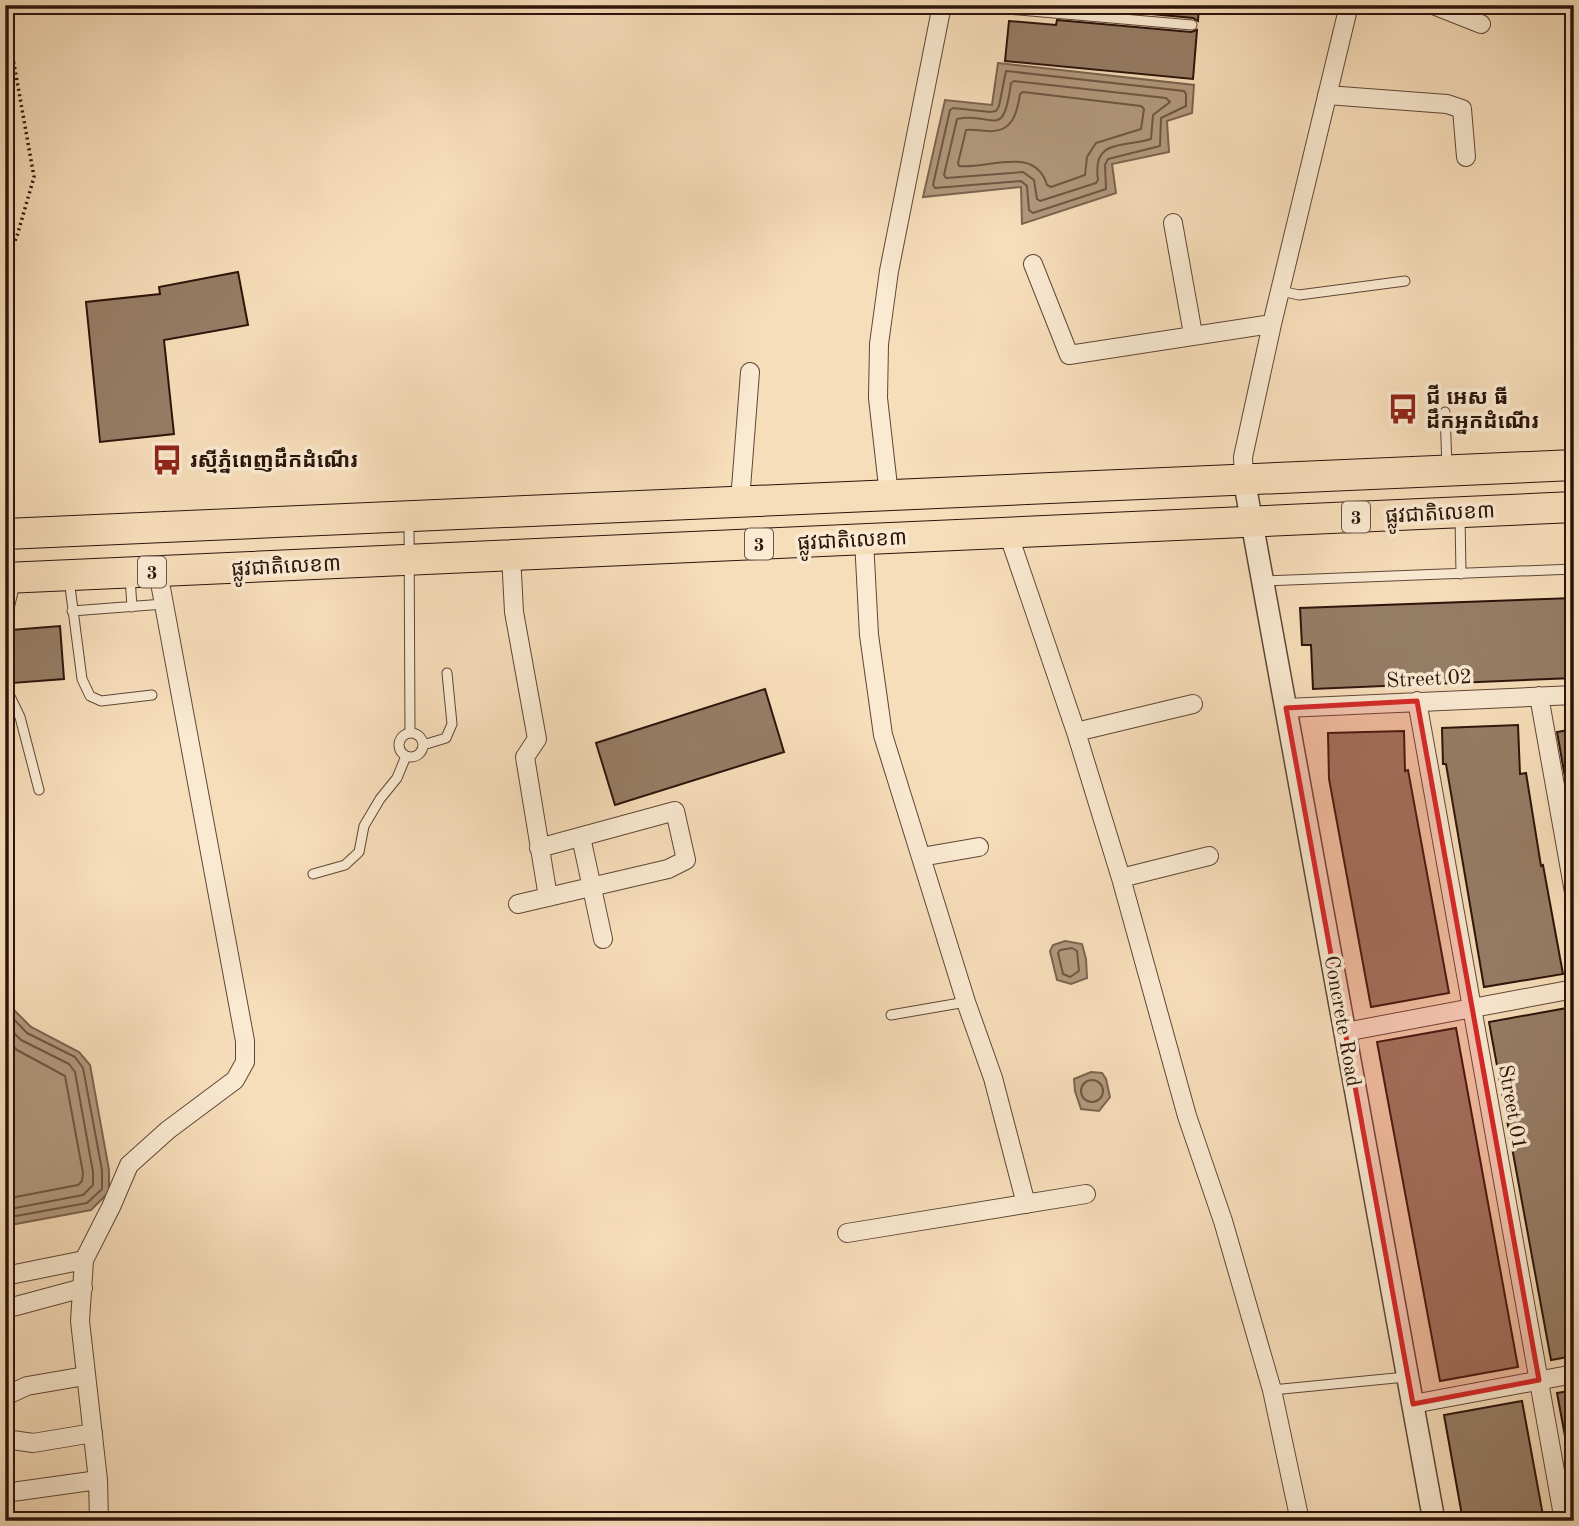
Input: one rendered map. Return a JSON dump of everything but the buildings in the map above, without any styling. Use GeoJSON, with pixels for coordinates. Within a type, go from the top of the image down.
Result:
{"type":"FeatureCollection","features":[{"type":"Feature","properties":{"kind":"highway","name":"ផ្លូវជាតិលេខ៣"},"geometry":{"type":"LineString","coordinates":[[5,534],[1574,465]]}},
{"type":"Feature","properties":{"kind":"highway","name":"ផ្លូវជាតិលេខ៣"},"geometry":{"type":"LineString","coordinates":[[11,578],[1574,507]]}},
{"type":"Feature","properties":{"kind":"street"},"geometry":{"type":"LineString","coordinates":[[889,495],[878,398],[879,344],[890,271],[942,5]]}},
{"type":"Feature","properties":{"kind":"street"},"geometry":{"type":"LineString","coordinates":[[1244,479],[1243,457],[1272,324],[1349,5]]}},
{"type":"Feature","properties":{"kind":"street"},"geometry":{"type":"LineString","coordinates":[[1433,5],[1481,24]]}},
{"type":"Feature","properties":{"kind":"street"},"geometry":{"type":"LineString","coordinates":[[1327,95],[1447,104],[1462,109],[1466,158]]}},
{"type":"Feature","properties":{"kind":"street"},"geometry":{"type":"LineString","coordinates":[[1173,223],[1193,334]]}},
{"type":"Feature","properties":{"kind":"street"},"geometry":{"type":"LineString","coordinates":[[1033,264],[1069,355],[1272,324]]}},
{"type":"Feature","properties":{"kind":"street"},"geometry":{"type":"LineString","coordinates":[[740,501],[750,372]]}},
{"type":"Feature","properties":{"kind":"street","name":"Concrete Road"},"geometry":{"type":"LineString","coordinates":[[1244,479],[1434,1521]]}},
{"type":"Feature","properties":{"kind":"street"},"geometry":{"type":"LineString","coordinates":[[1008,533],[1076,732],[1121,878],[1187,1116],[1223,1221],[1272,1390],[1300,1521]]}},
{"type":"Feature","properties":{"kind":"street"},"geometry":{"type":"LineString","coordinates":[[864,540],[869,635],[883,735],[966,1002],[993,1078],[1026,1204]]}},
{"type":"Feature","properties":{"kind":"street"},"geometry":{"type":"LineString","coordinates":[[511,555],[514,612],[537,739],[525,757],[548,897]]}},
{"type":"Feature","properties":{"kind":"street"},"geometry":{"type":"LineString","coordinates":[[99,1521],[98,1479],[80,1321],[83,1260],[111,1207],[129,1165],[168,1130],[235,1080],[245,1062],[245,1041],[164,604],[144,572]]}},
{"type":"Feature","properties":{"kind":"street","name":"Street 02"},"geometry":{"type":"LineString","coordinates":[[1286,708],[1574,695]]}},
{"type":"Feature","properties":{"kind":"street"},"geometry":{"type":"LineString","coordinates":[[1539,696],[1574,892]]}},
{"type":"Feature","properties":{"kind":"street","name":"Street 01"},"geometry":{"type":"LineString","coordinates":[[1417,701],[1564,1521]]}},
{"type":"Feature","properties":{"kind":"street"},"geometry":{"type":"LineString","coordinates":[[1076,732],[1193,704]]}},
{"type":"Feature","properties":{"kind":"street"},"geometry":{"type":"LineString","coordinates":[[518,904],[668,869],[686,860],[674,811],[539,848]]}},
{"type":"Feature","properties":{"kind":"street"},"geometry":{"type":"LineString","coordinates":[[581,837],[603,939]]}},
{"type":"Feature","properties":{"kind":"street"},"geometry":{"type":"LineString","coordinates":[[921,857],[979,847]]}},
{"type":"Feature","properties":{"kind":"street"},"geometry":{"type":"LineString","coordinates":[[1121,878],[1209,856]]}},
{"type":"Feature","properties":{"kind":"street"},"geometry":{"type":"LineString","coordinates":[[1345,1032],[1574,989]]}},
{"type":"Feature","properties":{"kind":"street"},"geometry":{"type":"LineString","coordinates":[[847,1233],[1086,1194]]}},
{"type":"Feature","properties":{"kind":"street"},"geometry":{"type":"LineString","coordinates":[[5,1276],[83,1260]]}},
{"type":"Feature","properties":{"kind":"street"},"geometry":{"type":"LineString","coordinates":[[5,1309],[83,1288]]}},
{"type":"Feature","properties":{"kind":"street"},"geometry":{"type":"LineString","coordinates":[[1413,1404],[1574,1374]]}},
{"type":"Feature","properties":{"kind":"street"},"geometry":{"type":"LineString","coordinates":[[5,1396],[27,1386],[85,1376]]}},
{"type":"Feature","properties":{"kind":"street"},"geometry":{"type":"LineString","coordinates":[[5,1439],[33,1443],[93,1433]]}},
{"type":"Feature","properties":{"kind":"street"},"geometry":{"type":"LineString","coordinates":[[5,1493],[98,1479]]}},
{"type":"Feature","properties":{"kind":"lane"},"geometry":{"type":"LineString","coordinates":[[960,5],[1192,24]]}},
{"type":"Feature","properties":{"kind":"lane"},"geometry":{"type":"LineString","coordinates":[[1281,292],[1299,295],[1405,281]]}},
{"type":"Feature","properties":{"kind":"lane"},"geometry":{"type":"LineString","coordinates":[[1445,412],[1447,471]]}},
{"type":"Feature","properties":{"kind":"lane"},"geometry":{"type":"LineString","coordinates":[[1460,512],[1461,574]]}},
{"type":"Feature","properties":{"kind":"lane"},"geometry":{"type":"LineString","coordinates":[[409,516],[410,733]]}},
{"type":"Feature","properties":{"kind":"lane"},"geometry":{"type":"LineString","coordinates":[[1263,582],[1574,569]]}},
{"type":"Feature","properties":{"kind":"lane"},"geometry":{"type":"LineString","coordinates":[[132,607],[144,572]]}},
{"type":"Feature","properties":{"kind":"lane"},"geometry":{"type":"LineString","coordinates":[[68,576],[82,679],[90,696],[101,701],[152,695]]}},
{"type":"Feature","properties":{"kind":"lane"},"geometry":{"type":"LineString","coordinates":[[5,626],[11,578]]}},
{"type":"Feature","properties":{"kind":"lane"},"geometry":{"type":"LineString","coordinates":[[72,611],[164,604]]}},
{"type":"Feature","properties":{"kind":"lane"},"geometry":{"type":"LineString","coordinates":[[410,733],[401,738],[399,743],[406,756],[417,755],[423,745],[446,738],[452,724],[447,673]]}},
{"type":"Feature","properties":{"kind":"lane"},"geometry":{"type":"LineString","coordinates":[[5,686],[20,717],[39,790]]}},
{"type":"Feature","properties":{"kind":"lane"},"geometry":{"type":"LineString","coordinates":[[410,733],[419,737],[423,745]]}},
{"type":"Feature","properties":{"kind":"lane"},"geometry":{"type":"LineString","coordinates":[[313,874],[345,864],[359,852],[364,826],[380,799],[397,778],[406,756]]}},
{"type":"Feature","properties":{"kind":"lane"},"geometry":{"type":"LineString","coordinates":[[891,1015],[966,1002]]}},
{"type":"Feature","properties":{"kind":"lane"},"geometry":{"type":"LineString","coordinates":[[1272,1390],[1408,1377]]}},
{"type":"Feature","properties":{"kind":"path"},"geometry":{"type":"LineString","coordinates":[[5,13],[34,177],[17,236],[5,264]]}},
{"type":"Feature","properties":{"kind":"highlighted area"},"geometry":{"type":"Polygon","coordinates":[[[1417,701],[1539,1380],[1413,1404],[1286,708],[1417,701]]]}},
{"type":"Feature","properties":{"kind":"water"},"geometry":{"type":"Polygon","coordinates":[[[998,63],[1194,85],[1192,113],[1167,121],[1169,152],[1112,164],[1116,193],[1022,224],[1021,187],[923,197],[945,100],[992,105],[998,63]]]}},
{"type":"Feature","properties":{"kind":"water"},"geometry":{"type":"Polygon","coordinates":[[[1065,941],[1082,944],[1086,959],[1087,978],[1071,984],[1057,980],[1050,951],[1053,945],[1065,941]]]}},
{"type":"Feature","properties":{"kind":"water"},"geometry":{"type":"Polygon","coordinates":[[[5,985],[12,1008],[31,1027],[79,1052],[90,1065],[109,1170],[109,1192],[91,1210],[5,1226],[5,985]]]}},
{"type":"Feature","properties":{"kind":"water"},"geometry":{"type":"Polygon","coordinates":[[[1091,1072],[1102,1073],[1110,1097],[1099,1111],[1081,1109],[1075,1091],[1074,1079],[1091,1072]]]}},
{"type":"Feature","properties":{"kind":"place","name":"ជី អេស ធី ដឹកអ្នកដំណើរ"},"geometry":{"type":"Point","coordinates":[1403,409]}},
{"type":"Feature","properties":{"kind":"place","name":"រស្មីភ្នំពេញដឹកដំណើរ"},"geometry":{"type":"Point","coordinates":[167,460]}}]}
